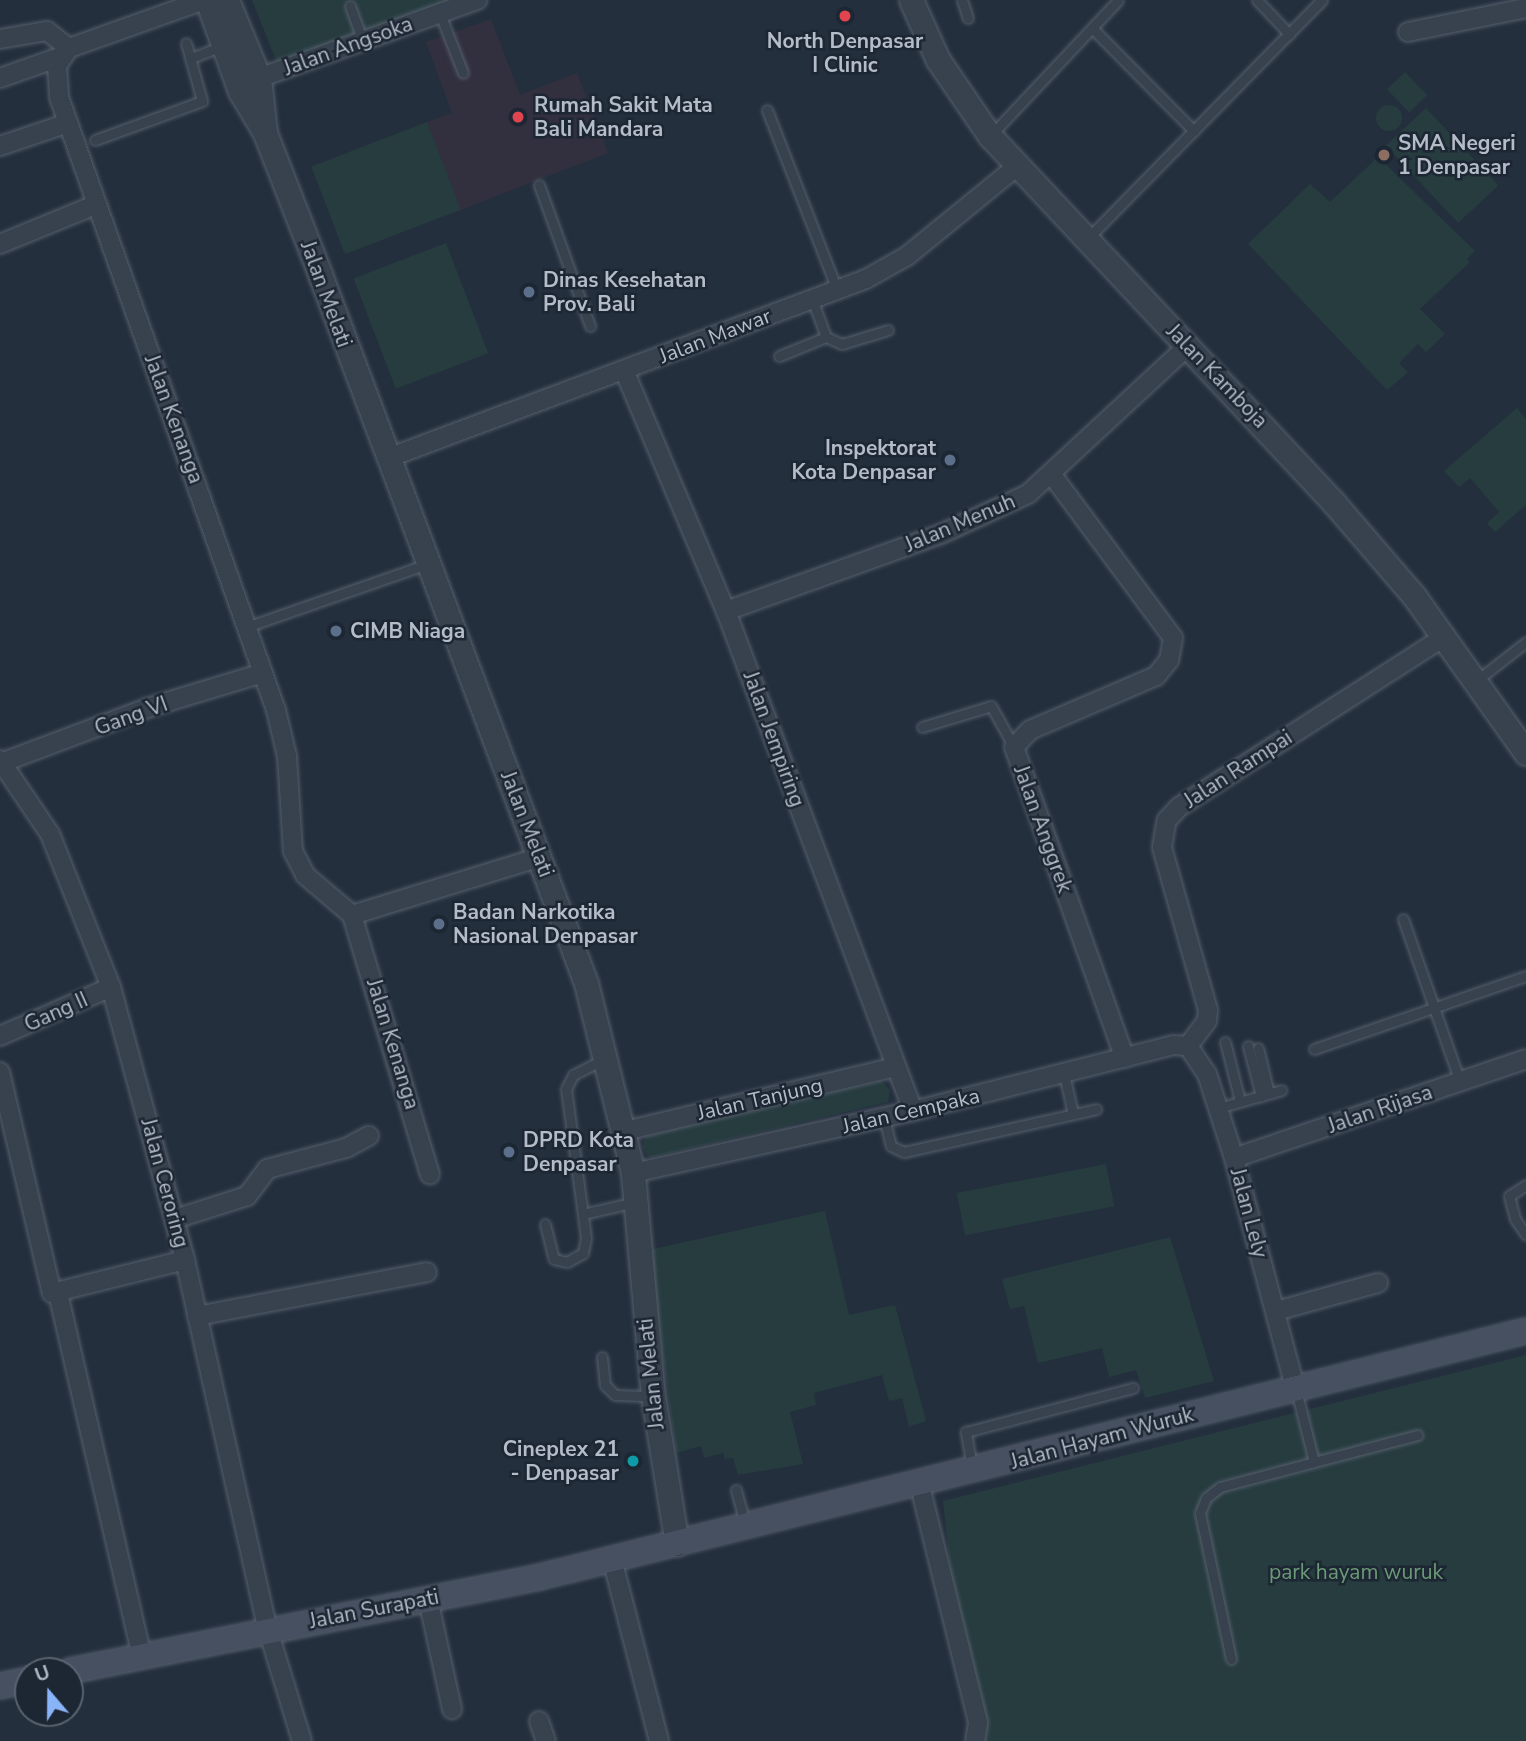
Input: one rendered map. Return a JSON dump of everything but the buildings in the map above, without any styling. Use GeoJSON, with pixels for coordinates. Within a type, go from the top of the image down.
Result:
{"type":"FeatureCollection","features":[{"type":"Feature","properties":{"kind":"main road","name":"Jalan Hayam Wuruk"},"geometry":{"type":"LineString","coordinates":[[677,1544],[920,1486],[1295,1387],[1526,1331]]}},
{"type":"Feature","properties":{"kind":"main road","name":"Jalan Surapati"},"geometry":{"type":"LineString","coordinates":[[84,1668],[428,1600],[677,1544]]}},
{"type":"Feature","properties":{"kind":"street","name":"Jalan Melati"},"geometry":{"type":"LineString","coordinates":[[206,0],[240,91],[265,133],[586,983],[607,1058],[633,1173],[653,1395],[677,1544]]}},
{"type":"Feature","properties":{"kind":"street"},"geometry":{"type":"LineString","coordinates":[[0,78],[206,0]]}},
{"type":"Feature","properties":{"kind":"street","name":"Jalan Melati"},"geometry":{"type":"LineString","coordinates":[[228,0],[259,78],[265,133]]}},
{"type":"Feature","properties":{"kind":"street","name":"Jalan Angsoka"},"geometry":{"type":"LineString","coordinates":[[259,78],[477,0]]}},
{"type":"Feature","properties":{"kind":"street","name":"Jalan Kamboja"},"geometry":{"type":"LineString","coordinates":[[911,0],[951,84],[990,136],[1016,167],[1334,503],[1444,637],[1526,754]]}},
{"type":"Feature","properties":{"kind":"street"},"geometry":{"type":"LineString","coordinates":[[1408,32],[1526,8]]}},
{"type":"Feature","properties":{"kind":"street"},"geometry":{"type":"LineString","coordinates":[[0,38],[47,31],[64,52]]}},
{"type":"Feature","properties":{"kind":"street","name":"Jalan Kenanga"},"geometry":{"type":"LineString","coordinates":[[64,52],[56,81],[68,123],[95,205],[249,626],[287,756],[293,851],[305,875],[352,915],[430,1175]]}},
{"type":"Feature","properties":{"kind":"street"},"geometry":{"type":"LineString","coordinates":[[0,146],[68,123]]}},
{"type":"Feature","properties":{"kind":"street","name":"Jalan Mawar"},"geometry":{"type":"LineString","coordinates":[[388,458],[837,290],[907,256],[1016,167]]}},
{"type":"Feature","properties":{"kind":"street"},"geometry":{"type":"LineString","coordinates":[[0,244],[95,205]]}},
{"type":"Feature","properties":{"kind":"street","name":"Jalan Menuh"},"geometry":{"type":"LineString","coordinates":[[726,611],[941,534],[1001,508],[1052,475],[1188,346]]}},
{"type":"Feature","properties":{"kind":"street","name":"Jalan Jempiring"},"geometry":{"type":"LineString","coordinates":[[624,370],[726,611],[913,1111]]}},
{"type":"Feature","properties":{"kind":"street","name":"Jalan Anggrek"},"geometry":{"type":"LineString","coordinates":[[1052,475],[1173,638],[1169,660],[1156,676],[1030,730],[1014,747],[1125,1058]]}},
{"type":"Feature","properties":{"kind":"street","name":"Jalan Rampai"},"geometry":{"type":"LineString","coordinates":[[1188,1046],[1208,1021],[1208,1010],[1162,847],[1167,820],[1179,807],[1444,637]]}},
{"type":"Feature","properties":{"kind":"street","name":"Gang VI"},"geometry":{"type":"LineString","coordinates":[[2,766],[147,708],[263,673]]}},
{"type":"Feature","properties":{"kind":"street","name":"Jalan Ceroring"},"geometry":{"type":"LineString","coordinates":[[2,766],[50,834],[111,987],[175,1219],[268,1630],[302,1741]]}},
{"type":"Feature","properties":{"kind":"street"},"geometry":{"type":"LineString","coordinates":[[352,915],[540,857]]}},
{"type":"Feature","properties":{"kind":"street","name":"Gang II"},"geometry":{"type":"LineString","coordinates":[[0,1036],[111,987]]}},
{"type":"Feature","properties":{"kind":"street","name":"Jalan Cempaka"},"geometry":{"type":"LineString","coordinates":[[633,1173],[884,1118],[1125,1058],[1188,1046]]}},
{"type":"Feature","properties":{"kind":"street","name":"Jalan Lely"},"geometry":{"type":"LineString","coordinates":[[1188,1046],[1207,1074],[1234,1158],[1295,1387]]}},
{"type":"Feature","properties":{"kind":"street","name":"Jalan Rijasa"},"geometry":{"type":"LineString","coordinates":[[1234,1158],[1526,1059]]}},
{"type":"Feature","properties":{"kind":"street","name":"Jalan Tanjung"},"geometry":{"type":"LineString","coordinates":[[625,1131],[896,1067]]}},
{"type":"Feature","properties":{"kind":"street"},"geometry":{"type":"LineString","coordinates":[[0,1072],[51,1291],[58,1293],[185,1260]]}},
{"type":"Feature","properties":{"kind":"street"},"geometry":{"type":"LineString","coordinates":[[175,1219],[247,1196],[267,1169],[346,1149],[369,1136]]}},
{"type":"Feature","properties":{"kind":"street"},"geometry":{"type":"LineString","coordinates":[[197,1315],[427,1272]]}},
{"type":"Feature","properties":{"kind":"street"},"geometry":{"type":"LineString","coordinates":[[1276,1311],[1378,1283]]}},
{"type":"Feature","properties":{"kind":"street"},"geometry":{"type":"LineString","coordinates":[[58,1293],[142,1656]]}},
{"type":"Feature","properties":{"kind":"street"},"geometry":{"type":"LineString","coordinates":[[920,1486],[978,1723],[975,1741]]}},
{"type":"Feature","properties":{"kind":"street"},"geometry":{"type":"LineString","coordinates":[[612,1559],[659,1741]]}},
{"type":"Feature","properties":{"kind":"street"},"geometry":{"type":"LineString","coordinates":[[428,1600],[452,1709]]}},
{"type":"Feature","properties":{"kind":"street"},"geometry":{"type":"LineString","coordinates":[[539,1721],[545,1741]]}},
{"type":"Feature","properties":{"kind":"lane"},"geometry":{"type":"LineString","coordinates":[[962,0],[968,18]]}},
{"type":"Feature","properties":{"kind":"lane"},"geometry":{"type":"LineString","coordinates":[[990,136],[1118,0]]}},
{"type":"Feature","properties":{"kind":"lane"},"geometry":{"type":"LineString","coordinates":[[1257,0],[1289,34]]}},
{"type":"Feature","properties":{"kind":"lane"},"geometry":{"type":"LineString","coordinates":[[1087,239],[1322,0]]}},
{"type":"Feature","properties":{"kind":"lane"},"geometry":{"type":"LineString","coordinates":[[350,6],[363,41]]}},
{"type":"Feature","properties":{"kind":"lane"},"geometry":{"type":"LineString","coordinates":[[440,13],[463,73]]}},
{"type":"Feature","properties":{"kind":"lane"},"geometry":{"type":"LineString","coordinates":[[1092,27],[1194,131]]}},
{"type":"Feature","properties":{"kind":"lane"},"geometry":{"type":"LineString","coordinates":[[95,140],[202,101],[186,43]]}},
{"type":"Feature","properties":{"kind":"lane"},"geometry":{"type":"LineString","coordinates":[[191,58],[223,46]]}},
{"type":"Feature","properties":{"kind":"lane"},"geometry":{"type":"LineString","coordinates":[[767,110],[837,290]]}},
{"type":"Feature","properties":{"kind":"lane"},"geometry":{"type":"LineString","coordinates":[[539,185],[590,326]]}},
{"type":"Feature","properties":{"kind":"lane"},"geometry":{"type":"LineString","coordinates":[[812,299],[826,337]]}},
{"type":"Feature","properties":{"kind":"lane"},"geometry":{"type":"LineString","coordinates":[[779,356],[826,337],[842,344],[888,330]]}},
{"type":"Feature","properties":{"kind":"lane"},"geometry":{"type":"LineString","coordinates":[[249,626],[427,564]]}},
{"type":"Feature","properties":{"kind":"lane"},"geometry":{"type":"LineString","coordinates":[[1476,681],[1526,642]]}},
{"type":"Feature","properties":{"kind":"lane"},"geometry":{"type":"LineString","coordinates":[[922,727],[991,706],[1014,747]]}},
{"type":"Feature","properties":{"kind":"lane"},"geometry":{"type":"LineString","coordinates":[[1403,919],[1436,1007],[1460,1082]]}},
{"type":"Feature","properties":{"kind":"lane"},"geometry":{"type":"LineString","coordinates":[[1314,1049],[1526,976]]}},
{"type":"Feature","properties":{"kind":"lane"},"geometry":{"type":"LineString","coordinates":[[1225,1042],[1240,1101]]}},
{"type":"Feature","properties":{"kind":"lane"},"geometry":{"type":"LineString","coordinates":[[1253,1047],[1265,1095]]}},
{"type":"Feature","properties":{"kind":"lane"},"geometry":{"type":"LineString","coordinates":[[545,1224],[551,1254],[567,1262],[577,1259],[586,1246],[566,1089],[573,1075],[607,1058]]}},
{"type":"Feature","properties":{"kind":"lane"},"geometry":{"type":"LineString","coordinates":[[1064,1074],[1073,1114]]}},
{"type":"Feature","properties":{"kind":"lane"},"geometry":{"type":"LineString","coordinates":[[1218,1108],[1282,1090]]}},
{"type":"Feature","properties":{"kind":"lane"},"geometry":{"type":"LineString","coordinates":[[884,1118],[891,1146],[904,1152],[1096,1109]]}},
{"type":"Feature","properties":{"kind":"lane"},"geometry":{"type":"LineString","coordinates":[[1526,1185],[1509,1196],[1515,1219],[1526,1235]]}},
{"type":"Feature","properties":{"kind":"lane"},"geometry":{"type":"LineString","coordinates":[[583,1214],[636,1201]]}},
{"type":"Feature","properties":{"kind":"lane"},"geometry":{"type":"LineString","coordinates":[[602,1357],[605,1385],[615,1395],[653,1395]]}},
{"type":"Feature","properties":{"kind":"lane"},"geometry":{"type":"LineString","coordinates":[[1295,1387],[1314,1462]]}},
{"type":"Feature","properties":{"kind":"lane"},"geometry":{"type":"LineString","coordinates":[[973,1472],[966,1432],[1133,1388]]}},
{"type":"Feature","properties":{"kind":"lane"},"geometry":{"type":"LineString","coordinates":[[1231,1659],[1200,1513],[1206,1498],[1220,1487],[1418,1435]]}},
{"type":"Feature","properties":{"kind":"lane"},"geometry":{"type":"LineString","coordinates":[[736,1490],[746,1528]]}},
{"type":"Feature","properties":{"kind":"shaded area","name":"Rumah Sakit Mata Bali Mandara"},"geometry":{"type":"Polygon","coordinates":[[[491,19],[520,95],[577,73],[608,153],[460,210],[427,122],[452,113],[426,42],[491,19]]]}},
{"type":"Feature","properties":{"kind":"green space"},"geometry":{"type":"Polygon","coordinates":[[[252,0],[450,0],[277,63],[252,0]]]}},
{"type":"Feature","properties":{"kind":"green space"},"geometry":{"type":"Polygon","coordinates":[[[1405,72],[1427,95],[1409,112],[1387,89],[1405,72]]]}},
{"type":"Feature","properties":{"kind":"green space"},"geometry":{"type":"Polygon","coordinates":[[[1389,105],[1398,109],[1402,118],[1398,127],[1389,131],[1380,127],[1376,118],[1380,109],[1389,105]]]}},
{"type":"Feature","properties":{"kind":"green space"},"geometry":{"type":"Polygon","coordinates":[[[1426,108],[1498,186],[1458,223],[1386,146],[1426,108]]]}},
{"type":"Feature","properties":{"kind":"green space"},"geometry":{"type":"Polygon","coordinates":[[[427,122],[461,210],[345,254],[311,166],[427,122]]]}},
{"type":"Feature","properties":{"kind":"green space"},"geometry":{"type":"Polygon","coordinates":[[[1378,157],[1475,251],[1467,259],[1470,262],[1420,309],[1445,334],[1426,352],[1418,344],[1399,363],[1408,372],[1387,390],[1248,244],[1310,184],[1330,202],[1378,157]]]}},
{"type":"Feature","properties":{"kind":"green space"},"geometry":{"type":"Polygon","coordinates":[[[446,243],[488,353],[396,389],[354,278],[446,243]]]}},
{"type":"Feature","properties":{"kind":"green space"},"geometry":{"type":"Polygon","coordinates":[[[1517,408],[1526,419],[1526,505],[1495,532],[1487,523],[1499,512],[1470,478],[1459,487],[1444,471],[1517,408]]]}},
{"type":"Feature","properties":{"kind":"green space"},"geometry":{"type":"Polygon","coordinates":[[[881,1081],[890,1090],[888,1102],[649,1158],[642,1147],[646,1136],[881,1081]]]}},
{"type":"Feature","properties":{"kind":"green space"},"geometry":{"type":"Polygon","coordinates":[[[1106,1164],[1114,1206],[965,1235],[957,1193],[1106,1164]]]}},
{"type":"Feature","properties":{"kind":"green space"},"geometry":{"type":"Polygon","coordinates":[[[825,1211],[849,1315],[895,1305],[926,1421],[909,1427],[902,1398],[889,1401],[882,1375],[814,1393],[816,1405],[790,1412],[803,1464],[738,1475],[733,1458],[725,1459],[723,1453],[704,1458],[701,1446],[676,1453],[649,1250],[825,1211]]]}},
{"type":"Feature","properties":{"kind":"green space"},"geometry":{"type":"Polygon","coordinates":[[[1170,1237],[1214,1381],[1145,1398],[1136,1370],[1109,1377],[1102,1348],[1038,1363],[1024,1306],[1010,1309],[1002,1279],[1170,1237]]]}},
{"type":"Feature","properties":{"kind":"green space","name":"park hayam wuruk"},"geometry":{"type":"Polygon","coordinates":[[[1526,1355],[1526,1741],[982,1741],[987,1724],[950,1570],[943,1501],[1526,1355]]]}},
{"type":"Feature","properties":{"kind":"place","name":"North Denpasar I Clinic"},"geometry":{"type":"Point","coordinates":[845,16]}},
{"type":"Feature","properties":{"kind":"place","name":"Rumah Sakit Mata Bali Mandara"},"geometry":{"type":"Point","coordinates":[518,117]}},
{"type":"Feature","properties":{"kind":"place","name":"SMA Negeri 1 Denpasar"},"geometry":{"type":"Point","coordinates":[1384,155]}},
{"type":"Feature","properties":{"kind":"place","name":"Dinas Kesehatan Prov. Bali"},"geometry":{"type":"Point","coordinates":[529,292]}},
{"type":"Feature","properties":{"kind":"place","name":"Inspektorat Kota Denpasar"},"geometry":{"type":"Point","coordinates":[950,460]}},
{"type":"Feature","properties":{"kind":"place","name":"CIMB Niaga"},"geometry":{"type":"Point","coordinates":[336,631]}},
{"type":"Feature","properties":{"kind":"place","name":"Badan Narkotika Nasional Denpasar"},"geometry":{"type":"Point","coordinates":[439,924]}},
{"type":"Feature","properties":{"kind":"place","name":"DPRD Kota Denpasar"},"geometry":{"type":"Point","coordinates":[509,1152]}},
{"type":"Feature","properties":{"kind":"place","name":"Cineplex 21 - Denpasar"},"geometry":{"type":"Point","coordinates":[633,1461]}}]}
